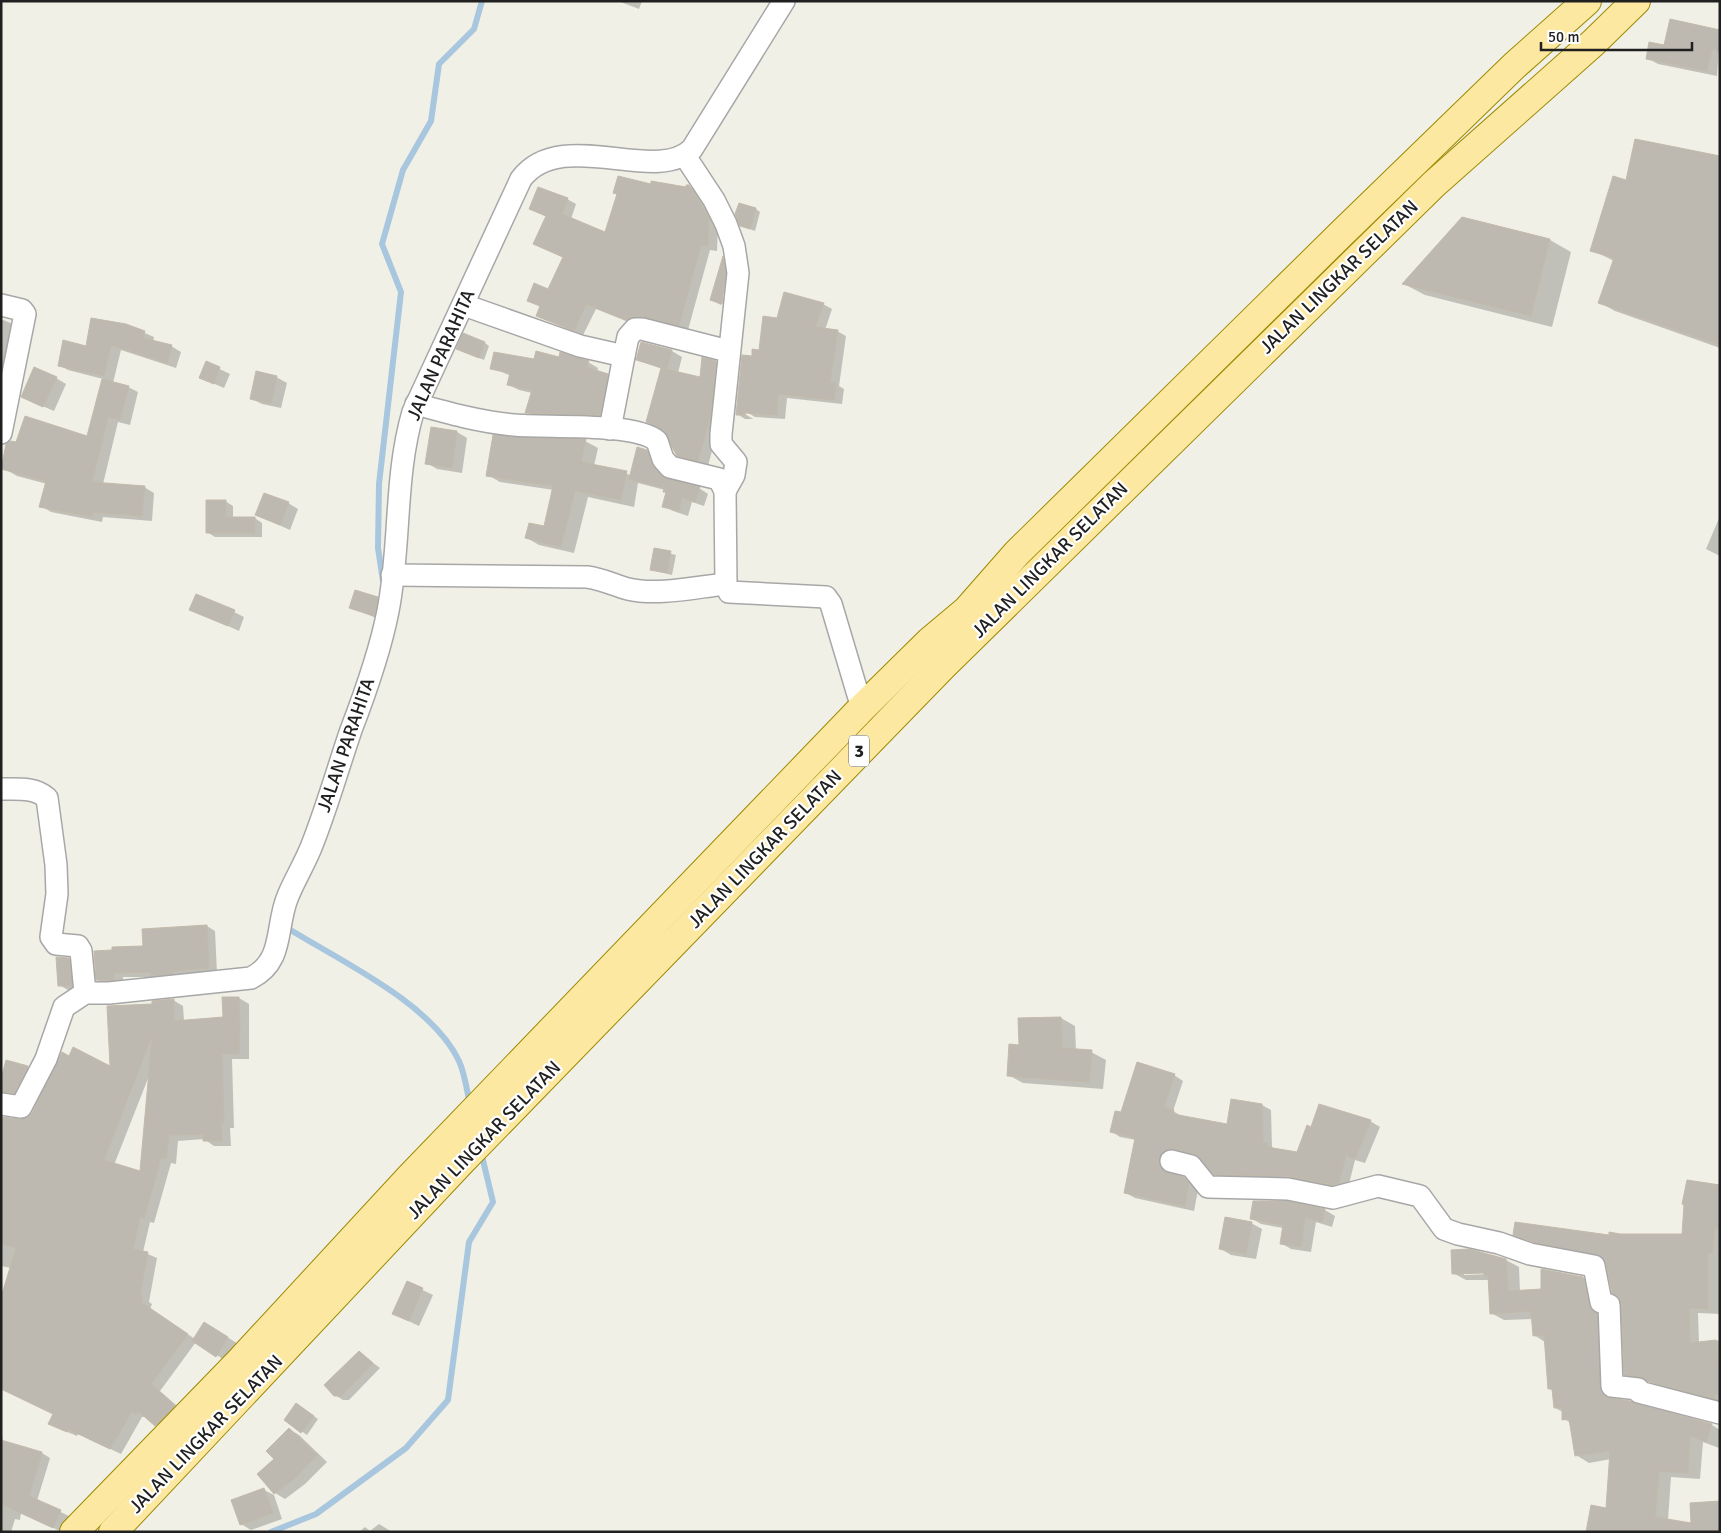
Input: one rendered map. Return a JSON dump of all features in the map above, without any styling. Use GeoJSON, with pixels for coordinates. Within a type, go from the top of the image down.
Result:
{"type":"FeatureCollection","features":[{"type":"Feature","properties":{"kind":"main road","name":"JALAN LINGKAR SELATAN"},"geometry":{"type":"LineString","coordinates":[[74,1532],[240,1361],[410,1177],[862,708],[930,641],[966,610],[1017,553],[1341,234],[1514,66],[1587,1]]}},
{"type":"Feature","properties":{"kind":"main road","name":"JALAN LINGKAR SELATAN"},"geometry":{"type":"LineString","coordinates":[[113,1532],[461,1162],[882,728],[1061,548],[1434,184],[1593,43],[1636,1]]}},
{"type":"Feature","properties":{"kind":"main road"},"geometry":{"type":"LineString","coordinates":[[862,708],[882,728]]}},
{"type":"Feature","properties":{"kind":"street"},"geometry":{"type":"LineString","coordinates":[[725,491],[734,474],[736,462],[721,444],[728,351],[738,273],[734,246],[714,200],[685,156],[692,149],[784,1]]}},
{"type":"Feature","properties":{"kind":"street","name":"JALAN PARAHITA"},"geometry":{"type":"LineString","coordinates":[[85,993],[110,993],[251,978],[259,974],[273,959],[288,897],[312,846],[375,663],[388,609],[404,441],[416,404],[464,305],[521,179],[528,170],[538,163],[562,157],[589,156],[669,161],[685,156]]}},
{"type":"Feature","properties":{"kind":"street"},"geometry":{"type":"LineString","coordinates":[[1,305],[22,310],[25,314],[1,433]]}},
{"type":"Feature","properties":{"kind":"street"},"geometry":{"type":"LineString","coordinates":[[464,305],[580,346],[624,356]]}},
{"type":"Feature","properties":{"kind":"street"},"geometry":{"type":"LineString","coordinates":[[610,429],[628,337],[635,329],[642,329],[728,351]]}},
{"type":"Feature","properties":{"kind":"street"},"geometry":{"type":"LineString","coordinates":[[416,404],[496,423],[610,429],[652,436],[657,441],[666,464],[678,469],[712,476],[723,484],[725,491],[726,584],[729,592],[732,594],[826,597],[830,604],[862,708]]}},
{"type":"Feature","properties":{"kind":"street"},"geometry":{"type":"LineString","coordinates":[[392,574],[587,577],[608,581],[629,589],[655,591],[726,584]]}},
{"type":"Feature","properties":{"kind":"street"},"geometry":{"type":"LineString","coordinates":[[1,789],[30,790],[42,793],[47,798],[58,894],[51,938],[56,944],[78,946],[81,951],[85,993],[64,1007],[46,1059],[21,1107],[1,1104]]}},
{"type":"Feature","properties":{"kind":"street"},"geometry":{"type":"LineString","coordinates":[[1171,1161],[1191,1166],[1208,1187],[1288,1189],[1333,1198],[1378,1186],[1420,1196],[1444,1229],[1530,1254],[1594,1266],[1601,1302],[1609,1305],[1612,1386],[1638,1389],[1639,1392],[1720,1412]]}},
{"type":"Feature","properties":{"kind":"building"},"geometry":{"type":"Polygon","coordinates":[[[1670,19],[1720,30],[1720,51],[1712,49],[1707,71],[1646,59],[1649,42],[1664,45],[1670,19]]]}},
{"type":"Feature","properties":{"kind":"building"},"geometry":{"type":"Polygon","coordinates":[[[1635,139],[1720,156],[1720,345],[1598,303],[1614,258],[1590,251],[1613,176],[1626,180],[1635,139]]]}},
{"type":"Feature","properties":{"kind":"building"},"geometry":{"type":"Polygon","coordinates":[[[618,176],[651,184],[651,181],[686,187],[686,185],[689,185],[709,218],[708,246],[701,245],[679,326],[642,317],[630,317],[626,320],[586,304],[574,331],[536,316],[540,306],[527,301],[534,283],[548,289],[563,257],[533,244],[546,216],[529,209],[538,187],[568,198],[562,214],[605,232],[617,194],[613,193],[618,176]]]}},
{"type":"Feature","properties":{"kind":"building"},"geometry":{"type":"Polygon","coordinates":[[[739,203],[756,208],[750,229],[740,226],[735,214],[739,203]]]}},
{"type":"Feature","properties":{"kind":"building"},"geometry":{"type":"Polygon","coordinates":[[[1462,217],[1550,239],[1531,316],[1402,284],[1462,217]]]}},
{"type":"Feature","properties":{"kind":"building"},"geometry":{"type":"Polygon","coordinates":[[[723,256],[725,273],[722,304],[710,300],[723,256]]]}},
{"type":"Feature","properties":{"kind":"building"},"geometry":{"type":"Polygon","coordinates":[[[784,292],[824,303],[815,327],[838,330],[830,382],[836,383],[834,400],[778,394],[777,415],[745,413],[745,415],[736,415],[742,355],[752,356],[752,349],[759,350],[763,316],[777,318],[784,292]]]}},
{"type":"Feature","properties":{"kind":"building"},"geometry":{"type":"Polygon","coordinates":[[[91,318],[126,324],[145,331],[143,338],[172,345],[167,363],[111,345],[104,376],[58,366],[63,340],[86,346],[91,318]]]}},
{"type":"Feature","properties":{"kind":"building"},"geometry":{"type":"Polygon","coordinates":[[[463,333],[485,342],[479,358],[456,349],[463,333]]]}},
{"type":"Feature","properties":{"kind":"building"},"geometry":{"type":"Polygon","coordinates":[[[641,342],[672,350],[667,369],[636,360],[641,342]]]}},
{"type":"Feature","properties":{"kind":"building"},"geometry":{"type":"Polygon","coordinates":[[[536,351],[559,357],[560,352],[589,361],[586,367],[608,374],[600,415],[525,413],[532,390],[507,385],[510,373],[490,369],[494,352],[534,359],[536,351]]]}},
{"type":"Feature","properties":{"kind":"building"},"geometry":{"type":"Polygon","coordinates":[[[702,357],[716,361],[710,418],[698,461],[677,456],[663,430],[646,422],[661,368],[700,377],[702,357]]]}},
{"type":"Feature","properties":{"kind":"building"},"geometry":{"type":"Polygon","coordinates":[[[206,361],[220,367],[214,384],[199,378],[206,361]]]}},
{"type":"Feature","properties":{"kind":"building"},"geometry":{"type":"Polygon","coordinates":[[[34,367],[57,377],[43,407],[21,397],[34,367]]]}},
{"type":"Feature","properties":{"kind":"building"},"geometry":{"type":"Polygon","coordinates":[[[256,371],[277,376],[271,404],[250,399],[256,371]]]}},
{"type":"Feature","properties":{"kind":"building"},"geometry":{"type":"Polygon","coordinates":[[[102,379],[129,386],[120,420],[108,417],[92,482],[145,486],[142,516],[93,512],[93,517],[39,507],[46,481],[1,469],[6,444],[11,441],[16,442],[25,416],[87,436],[102,379]]]}},
{"type":"Feature","properties":{"kind":"building"},"geometry":{"type":"Polygon","coordinates":[[[431,427],[457,431],[452,468],[425,464],[431,427]]]}},
{"type":"Feature","properties":{"kind":"building"},"geometry":{"type":"Polygon","coordinates":[[[493,435],[586,439],[581,462],[627,471],[621,500],[575,491],[561,547],[525,538],[529,523],[544,526],[553,486],[486,476],[493,435]]]}},
{"type":"Feature","properties":{"kind":"building"},"geometry":{"type":"Polygon","coordinates":[[[637,447],[647,450],[651,463],[661,476],[700,487],[695,502],[682,498],[679,511],[662,507],[666,492],[663,492],[664,488],[629,479],[637,447]]]}},
{"type":"Feature","properties":{"kind":"building"},"geometry":{"type":"Polygon","coordinates":[[[264,493],[289,502],[280,525],[255,515],[264,493]]]}},
{"type":"Feature","properties":{"kind":"building"},"geometry":{"type":"Polygon","coordinates":[[[206,500],[226,500],[226,517],[255,517],[255,533],[206,533],[206,500]]]}},
{"type":"Feature","properties":{"kind":"building"},"geometry":{"type":"Polygon","coordinates":[[[654,548],[671,551],[667,573],[650,570],[654,548]]]}},
{"type":"Feature","properties":{"kind":"building"},"geometry":{"type":"Polygon","coordinates":[[[355,590],[378,597],[374,616],[349,608],[355,590]]]}},
{"type":"Feature","properties":{"kind":"building"},"geometry":{"type":"Polygon","coordinates":[[[196,594],[235,610],[228,626],[189,610],[196,594]]]}},
{"type":"Feature","properties":{"kind":"building"},"geometry":{"type":"Polygon","coordinates":[[[207,925],[209,968],[173,971],[173,974],[151,976],[151,972],[114,973],[115,980],[96,980],[94,951],[112,950],[112,947],[143,946],[142,929],[207,925]]]}},
{"type":"Feature","properties":{"kind":"building"},"geometry":{"type":"Polygon","coordinates":[[[56,957],[69,958],[72,986],[58,986],[56,957]]]}},
{"type":"Feature","properties":{"kind":"building"},"geometry":{"type":"Polygon","coordinates":[[[222,997],[239,997],[239,1054],[222,1054],[224,1123],[221,1123],[222,1141],[203,1141],[203,1134],[169,1135],[166,1159],[161,1158],[144,1218],[140,1217],[133,1249],[148,1252],[140,1296],[143,1297],[141,1302],[188,1334],[151,1384],[175,1406],[155,1426],[138,1411],[136,1414],[132,1411],[110,1449],[68,1429],[67,1432],[48,1424],[53,1414],[1,1389],[1,1297],[16,1248],[1,1243],[1,1117],[20,1119],[26,1118],[32,1113],[62,1052],[69,1056],[73,1047],[110,1066],[107,1006],[152,1004],[152,1001],[174,999],[174,1021],[223,1017],[222,997]],[[152,1038],[104,1160],[140,1171],[152,1038]]]}},
{"type":"Feature","properties":{"kind":"building"},"geometry":{"type":"Polygon","coordinates":[[[1061,1017],[1062,1048],[1092,1050],[1089,1082],[1007,1076],[1009,1044],[1019,1045],[1018,1018],[1061,1017]]]}},
{"type":"Feature","properties":{"kind":"building"},"geometry":{"type":"Polygon","coordinates":[[[6,1060],[28,1066],[14,1093],[1,1092],[1,1079],[6,1060]]]}},
{"type":"Feature","properties":{"kind":"building"},"geometry":{"type":"Polygon","coordinates":[[[1137,1062],[1175,1074],[1164,1107],[1174,1110],[1173,1114],[1227,1124],[1231,1099],[1262,1104],[1263,1142],[1268,1143],[1267,1147],[1297,1152],[1307,1125],[1311,1127],[1319,1104],[1371,1120],[1355,1159],[1346,1155],[1339,1183],[1333,1185],[1288,1176],[1214,1175],[1195,1154],[1168,1149],[1159,1158],[1159,1165],[1163,1170],[1184,1177],[1189,1183],[1185,1206],[1124,1193],[1135,1138],[1110,1132],[1115,1111],[1121,1112],[1137,1062]]]}},
{"type":"Feature","properties":{"kind":"building"},"geometry":{"type":"Polygon","coordinates":[[[1687,1180],[1720,1185],[1720,1229],[1715,1228],[1712,1253],[1708,1253],[1708,1309],[1689,1308],[1690,1343],[1716,1340],[1718,1364],[1720,1364],[1720,1394],[1715,1394],[1715,1399],[1647,1381],[1640,1377],[1624,1375],[1621,1305],[1619,1297],[1612,1293],[1606,1264],[1602,1257],[1533,1242],[1513,1235],[1515,1222],[1609,1235],[1609,1232],[1620,1234],[1682,1234],[1684,1205],[1682,1204],[1687,1180]]]}},
{"type":"Feature","properties":{"kind":"building"},"geometry":{"type":"Polygon","coordinates":[[[1253,1201],[1287,1201],[1325,1209],[1322,1222],[1305,1217],[1301,1247],[1280,1244],[1283,1225],[1250,1219],[1253,1201]]]}},
{"type":"Feature","properties":{"kind":"building"},"geometry":{"type":"Polygon","coordinates":[[[1225,1217],[1252,1222],[1246,1254],[1219,1249],[1225,1217]]]}},
{"type":"Feature","properties":{"kind":"building"},"geometry":{"type":"Polygon","coordinates":[[[1469,1249],[1506,1259],[1508,1291],[1541,1289],[1541,1269],[1583,1277],[1589,1305],[1597,1314],[1601,1392],[1610,1398],[1630,1401],[1712,1424],[1706,1442],[1690,1436],[1688,1473],[1659,1471],[1655,1517],[1691,1523],[1690,1503],[1720,1501],[1720,1531],[1586,1532],[1591,1505],[1606,1508],[1610,1451],[1575,1456],[1569,1419],[1562,1420],[1562,1407],[1554,1408],[1552,1389],[1548,1389],[1544,1335],[1533,1336],[1531,1311],[1490,1314],[1488,1275],[1484,1276],[1484,1273],[1452,1274],[1451,1250],[1469,1249]]]}},
{"type":"Feature","properties":{"kind":"building"},"geometry":{"type":"Polygon","coordinates":[[[407,1281],[423,1288],[409,1321],[392,1314],[407,1281]]]}},
{"type":"Feature","properties":{"kind":"building"},"geometry":{"type":"Polygon","coordinates":[[[204,1322],[228,1337],[216,1357],[192,1341],[204,1322]]]}},
{"type":"Feature","properties":{"kind":"building"},"geometry":{"type":"Polygon","coordinates":[[[359,1351],[373,1363],[341,1396],[334,1396],[324,1385],[359,1351]]]}},
{"type":"Feature","properties":{"kind":"building"},"geometry":{"type":"Polygon","coordinates":[[[296,1403],[314,1416],[301,1433],[284,1420],[296,1403]]]}},
{"type":"Feature","properties":{"kind":"building"},"geometry":{"type":"Polygon","coordinates":[[[289,1428],[317,1455],[294,1479],[274,1494],[257,1474],[274,1459],[266,1451],[289,1428]]]}},
{"type":"Feature","properties":{"kind":"building"},"geometry":{"type":"Polygon","coordinates":[[[1,1440],[42,1452],[29,1496],[61,1510],[53,1528],[1,1504],[1,1440]]]}},
{"type":"Feature","properties":{"kind":"building"},"geometry":{"type":"Polygon","coordinates":[[[264,1488],[273,1513],[240,1525],[231,1500],[264,1488]]]}},
{"type":"Feature","properties":{"kind":"waterway"},"geometry":{"type":"LineString","coordinates":[[383,581],[378,548],[379,484],[401,292],[382,244],[403,170],[431,121],[439,64],[474,29],[482,1]]}},
{"type":"Feature","properties":{"kind":"waterway"},"geometry":{"type":"LineString","coordinates":[[284,926],[381,984],[406,1001],[427,1020],[446,1040],[459,1061],[470,1105]]}},
{"type":"Feature","properties":{"kind":"waterway"},"geometry":{"type":"LineString","coordinates":[[271,1532],[316,1514],[406,1448],[448,1400],[469,1242],[493,1202],[481,1152]]}}]}
